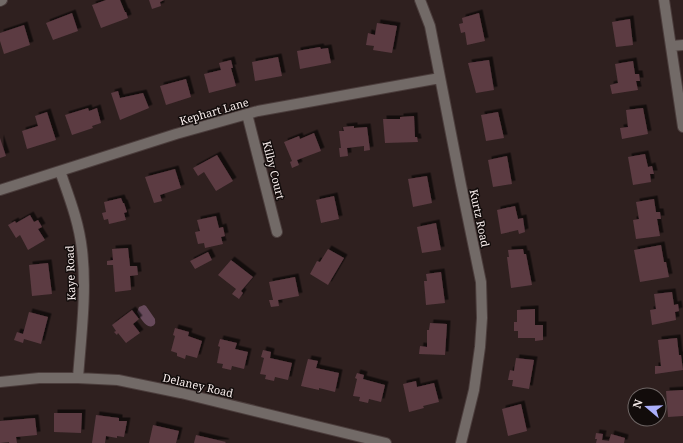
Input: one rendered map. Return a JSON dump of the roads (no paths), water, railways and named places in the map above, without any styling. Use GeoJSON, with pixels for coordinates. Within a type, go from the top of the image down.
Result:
{"type":"FeatureCollection","features":[{"type":"Feature","properties":{"kind":"street","name":"Kurtz Road"},"geometry":{"type":"LineString","coordinates":[[420,0],[430,26],[481,282],[482,318],[480,347],[474,390],[461,443]]}},
{"type":"Feature","properties":{"kind":"street"},"geometry":{"type":"LineString","coordinates":[[664,0],[683,127]]}},
{"type":"Feature","properties":{"kind":"street"},"geometry":{"type":"LineString","coordinates":[[670,46],[683,45]]}},
{"type":"Feature","properties":{"kind":"street","name":"Kephart Lane"},"geometry":{"type":"LineString","coordinates":[[0,190],[176,134],[258,111],[440,78]]}},
{"type":"Feature","properties":{"kind":"street","name":"Kilby Court"},"geometry":{"type":"LineString","coordinates":[[248,114],[277,232]]}},
{"type":"Feature","properties":{"kind":"street","name":"Kaye Road"},"geometry":{"type":"LineString","coordinates":[[60,171],[78,223],[82,249],[84,275],[78,378]]}},
{"type":"Feature","properties":{"kind":"street","name":"Delaney Road"},"geometry":{"type":"LineString","coordinates":[[0,382],[39,378],[118,380],[181,393],[386,443]]}}]}
